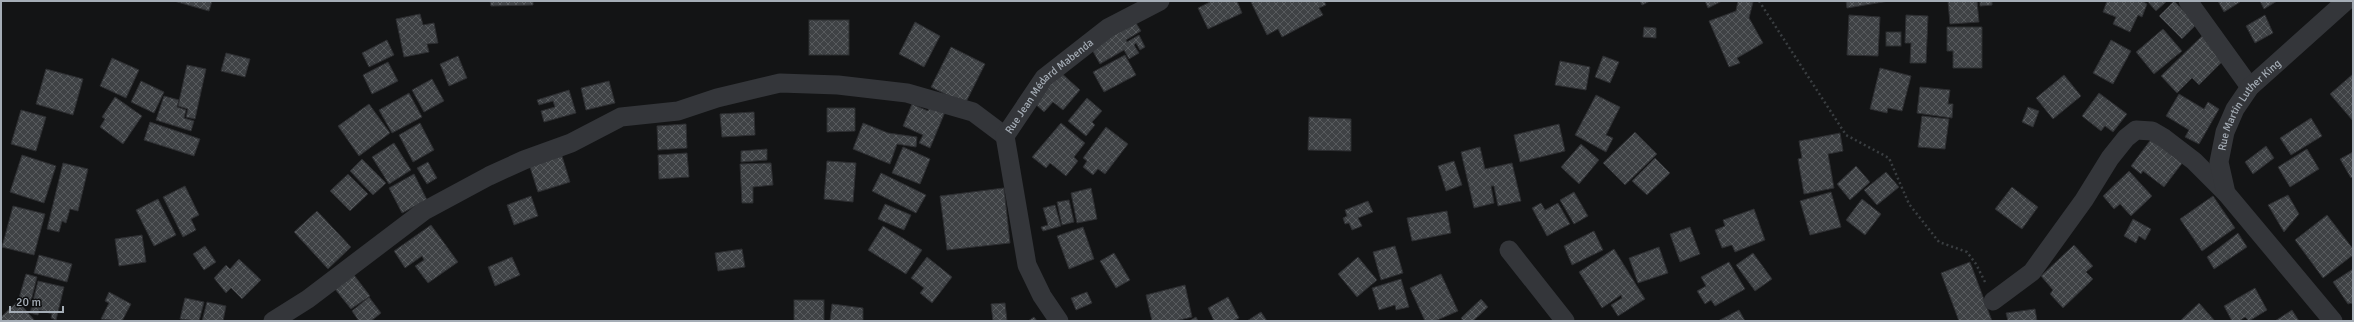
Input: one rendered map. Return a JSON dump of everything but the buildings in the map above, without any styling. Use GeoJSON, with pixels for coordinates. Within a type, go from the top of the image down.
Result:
{"type":"FeatureCollection","features":[{"type":"Feature","properties":{"kind":"street","name":"Rue Jean Médard Mabenda"},"geometry":{"type":"LineString","coordinates":[[1059,321],[1042,296],[1027,264],[1005,136],[1044,78],[1108,28],[1160,1]]}},
{"type":"Feature","properties":{"kind":"street"},"geometry":{"type":"LineString","coordinates":[[2188,1],[2250,87]]}},
{"type":"Feature","properties":{"kind":"street","name":"Rue Martin Luther King"},"geometry":{"type":"LineString","coordinates":[[2333,321],[2226,193],[2219,162],[2225,132],[2235,109],[2250,87],[2346,1]]}},
{"type":"Feature","properties":{"kind":"street"},"geometry":{"type":"LineString","coordinates":[[273,321],[308,299],[424,211],[489,176],[524,160],[571,144],[621,117],[678,111],[717,98],[780,83],[838,85],[907,93],[973,112],[1005,136]]}},
{"type":"Feature","properties":{"kind":"street"},"geometry":{"type":"LineString","coordinates":[[1993,301],[2032,272],[2084,200],[2110,158],[2126,138],[2136,130],[2152,131],[2164,138],[2194,161],[2226,193]]}},
{"type":"Feature","properties":{"kind":"street"},"geometry":{"type":"LineString","coordinates":[[1509,250],[1565,321]]}},
{"type":"Feature","properties":{"kind":"path"},"geometry":{"type":"LineString","coordinates":[[1759,1],[1846,134],[1889,158],[1910,204],[1939,242],[1967,252],[1976,264],[1993,301]]}}]}
